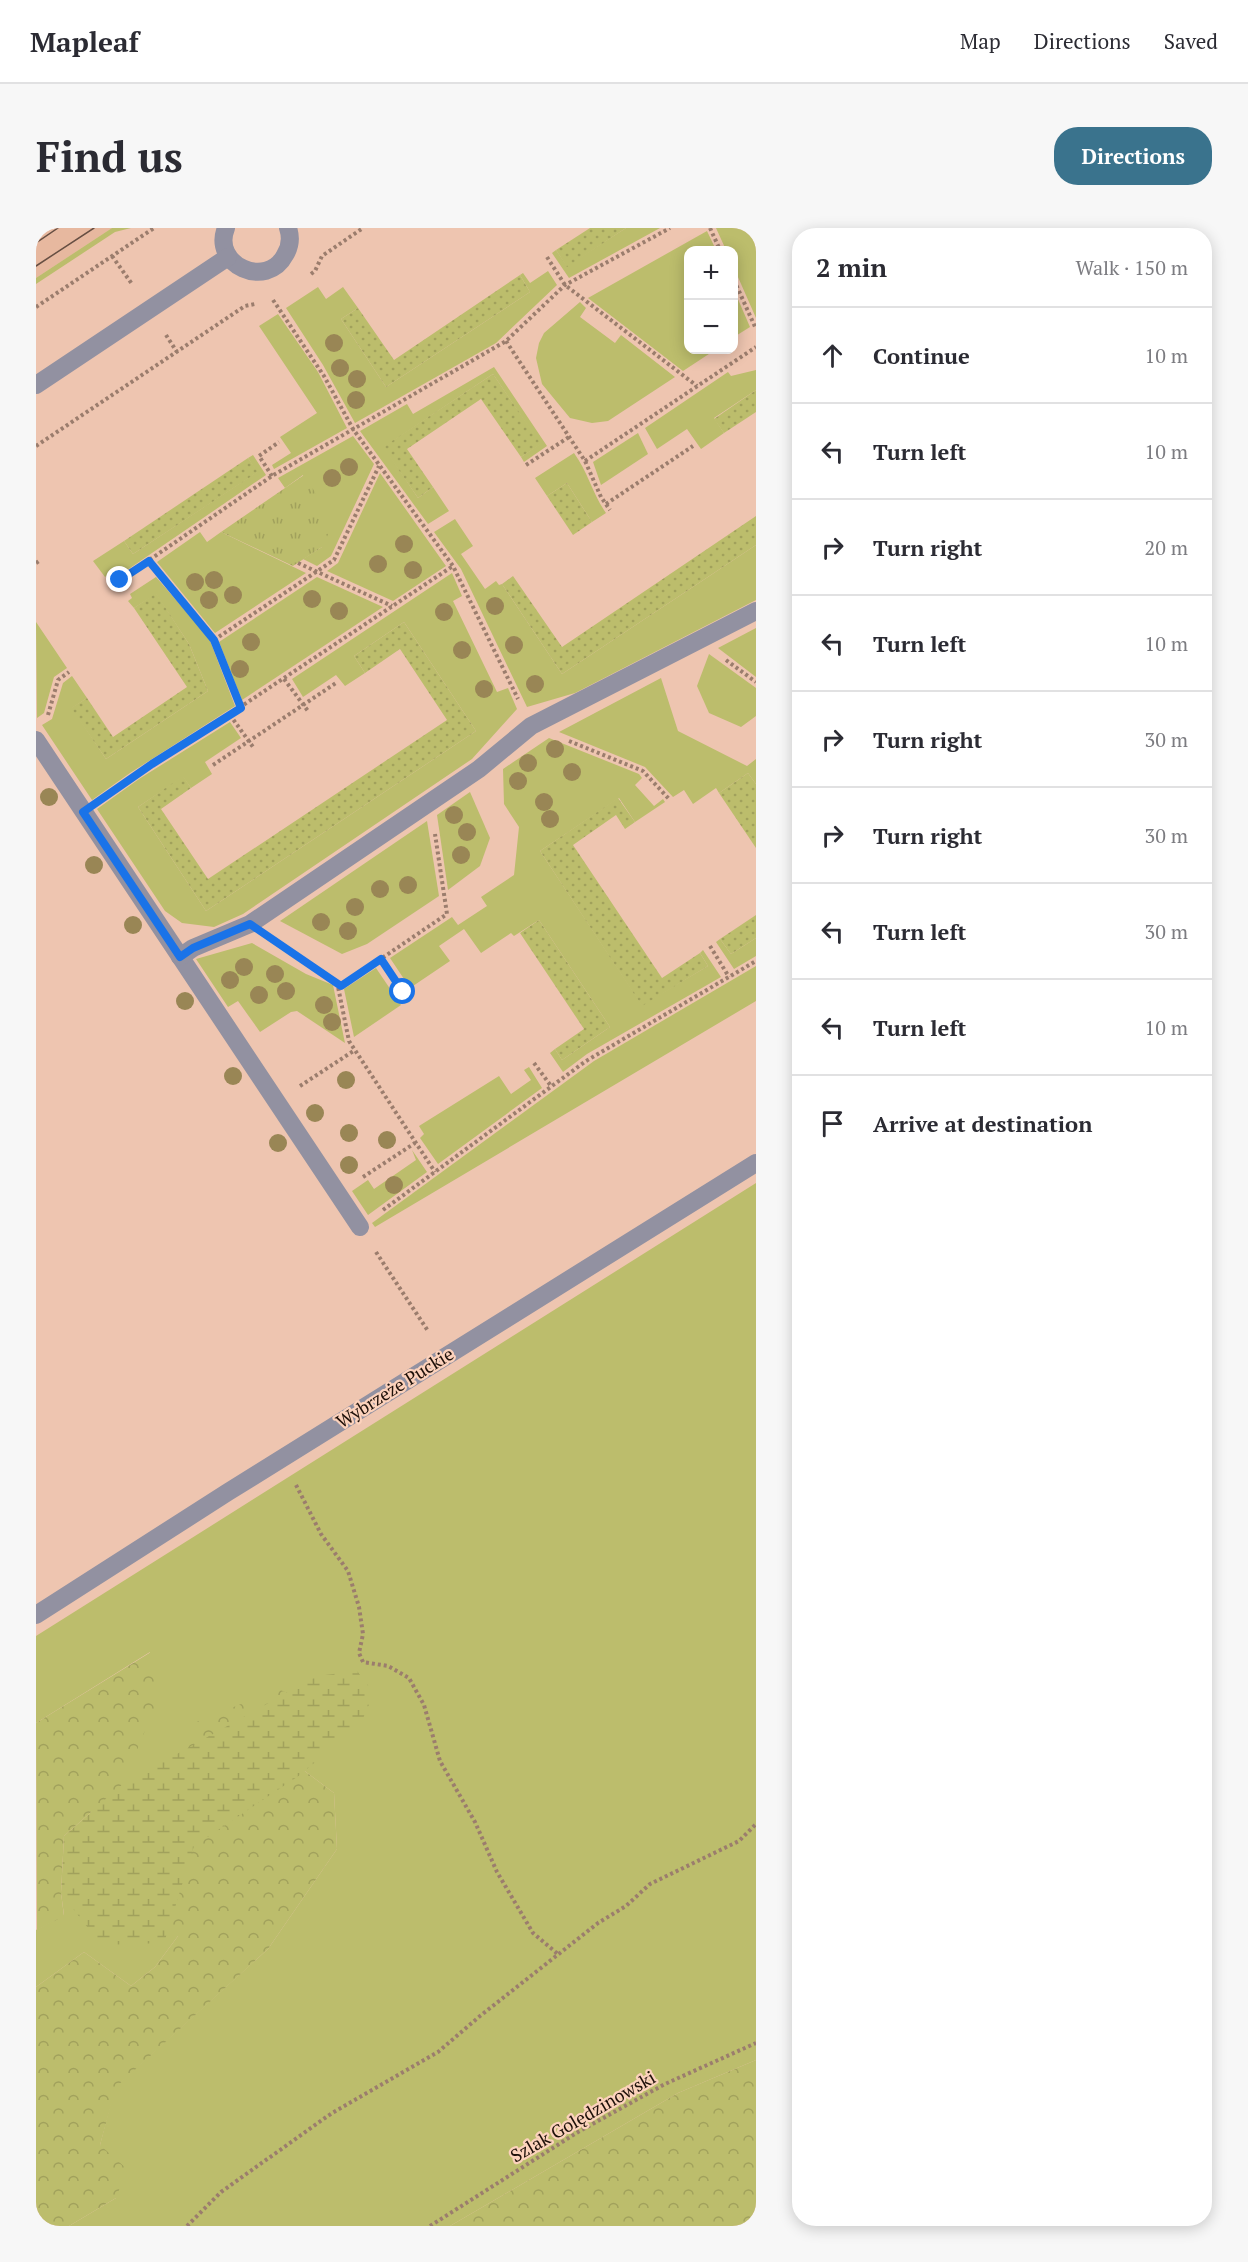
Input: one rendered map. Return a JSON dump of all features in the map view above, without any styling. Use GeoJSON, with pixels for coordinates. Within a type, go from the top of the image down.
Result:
{"type":"FeatureCollection","features":[{"type":"Feature","properties":{"kind":"lane"},"geometry":{"type":"LineString","coordinates":[[226,228],[224,246],[228,257],[242,269],[256,273],[270,270],[282,261],[289,248],[288,228]]}},
{"type":"Feature","properties":{"kind":"lane"},"geometry":{"type":"LineString","coordinates":[[36,385],[228,257]]}},
{"type":"Feature","properties":{"kind":"lane"},"geometry":{"type":"LineString","coordinates":[[180,957],[193,948],[250,924],[479,769],[531,726],[756,611]]}},
{"type":"Feature","properties":{"kind":"lane"},"geometry":{"type":"LineString","coordinates":[[36,740],[360,1227]]}},
{"type":"Feature","properties":{"kind":"lane","name":"Wybrzeże Puckie"},"geometry":{"type":"LineString","coordinates":[[36,1615],[282,1458],[756,1163]]}},
{"type":"Feature","properties":{"kind":"path"},"geometry":{"type":"LineString","coordinates":[[36,307],[154,228]]}},
{"type":"Feature","properties":{"kind":"path"},"geometry":{"type":"LineString","coordinates":[[306,276],[315,271],[322,255],[363,228]]}},
{"type":"Feature","properties":{"kind":"path"},"geometry":{"type":"LineString","coordinates":[[120,580],[273,476],[506,341],[565,285],[670,228]]}},
{"type":"Feature","properties":{"kind":"path"},"geometry":{"type":"LineString","coordinates":[[710,228],[718,246]]}},
{"type":"Feature","properties":{"kind":"path"},"geometry":{"type":"LineString","coordinates":[[547,257],[565,285],[697,387]]}},
{"type":"Feature","properties":{"kind":"path"},"geometry":{"type":"LineString","coordinates":[[738,289],[756,329]]}},
{"type":"Feature","properties":{"kind":"path"},"geometry":{"type":"LineString","coordinates":[[36,446],[245,306],[273,299],[281,293]]}},
{"type":"Feature","properties":{"kind":"path"},"geometry":{"type":"LineString","coordinates":[[273,299],[324,376],[353,429],[453,566],[531,726],[643,771],[669,799]]}},
{"type":"Feature","properties":{"kind":"path"},"geometry":{"type":"LineString","coordinates":[[506,341],[585,461],[610,510]]}},
{"type":"Feature","properties":{"kind":"path"},"geometry":{"type":"LineString","coordinates":[[585,461],[756,347]]}},
{"type":"Feature","properties":{"kind":"path"},"geometry":{"type":"LineString","coordinates":[[526,465],[568,437]]}},
{"type":"Feature","properties":{"kind":"path"},"geometry":{"type":"LineString","coordinates":[[273,476],[259,456],[279,442]]}},
{"type":"Feature","properties":{"kind":"path"},"geometry":{"type":"LineString","coordinates":[[606,504],[693,446]]}},
{"type":"Feature","properties":{"kind":"path"},"geometry":{"type":"LineString","coordinates":[[214,640],[334,560],[379,465]]}},
{"type":"Feature","properties":{"kind":"path"},"geometry":{"type":"LineString","coordinates":[[149,561],[214,640],[241,708]]}},
{"type":"Feature","properties":{"kind":"path"},"geometry":{"type":"LineString","coordinates":[[298,563],[393,606]]}},
{"type":"Feature","properties":{"kind":"path"},"geometry":{"type":"LineString","coordinates":[[83,812],[453,566]]}},
{"type":"Feature","properties":{"kind":"path"},"geometry":{"type":"LineString","coordinates":[[42,719],[48,715],[58,680],[69,672]]}},
{"type":"Feature","properties":{"kind":"path"},"geometry":{"type":"LineString","coordinates":[[284,679],[308,711]]}},
{"type":"Feature","properties":{"kind":"path"},"geometry":{"type":"LineString","coordinates":[[213,765],[336,683]]}},
{"type":"Feature","properties":{"kind":"path"},"geometry":{"type":"LineString","coordinates":[[230,715],[253,747]]}},
{"type":"Feature","properties":{"kind":"path"},"geometry":{"type":"LineString","coordinates":[[339,985],[447,914],[430,803]]}},
{"type":"Feature","properties":{"kind":"path"},"geometry":{"type":"LineString","coordinates":[[250,924],[339,985],[349,1041],[435,1172]]}},
{"type":"Feature","properties":{"kind":"path"},"geometry":{"type":"LineString","coordinates":[[710,946],[729,977]]}},
{"type":"Feature","properties":{"kind":"path"},"geometry":{"type":"LineString","coordinates":[[381,959],[403,992]]}},
{"type":"Feature","properties":{"kind":"path"},"geometry":{"type":"LineString","coordinates":[[360,1227],[586,1061],[756,961]]}},
{"type":"Feature","properties":{"kind":"path"},"geometry":{"type":"LineString","coordinates":[[276,1102],[355,1050]]}},
{"type":"Feature","properties":{"kind":"path"},"geometry":{"type":"LineString","coordinates":[[534,1063],[551,1086]]}},
{"type":"Feature","properties":{"kind":"path"},"geometry":{"type":"LineString","coordinates":[[337,1194],[415,1143]]}},
{"type":"Feature","properties":{"kind":"path"},"geometry":{"type":"LineString","coordinates":[[371,1245],[446,1357]]}},
{"type":"Feature","properties":{"kind":"path"},"geometry":{"type":"LineString","coordinates":[[282,1458],[321,1534],[348,1571],[359,1607],[363,1634],[359,1653],[363,1662],[388,1665],[409,1678],[424,1704],[440,1761],[475,1822],[497,1872],[532,1933],[559,1955]]}},
{"type":"Feature","properties":{"kind":"path"},"geometry":{"type":"LineString","coordinates":[[187,2226],[221,2192],[332,2113],[438,2052],[598,1923],[627,1906],[650,1884],[739,1841],[756,1824]]}},
{"type":"Feature","properties":{"kind":"path","name":"Szlak Golędzinowski"},"geometry":{"type":"LineString","coordinates":[[430,2226],[578,2132],[665,2084],[756,2043]]}},
{"type":"Feature","properties":{"kind":"shaded area"},"geometry":{"type":"Polygon","coordinates":[[[41,228],[112,228],[36,278],[36,231],[41,228]]]}},
{"type":"Feature","properties":{"kind":"green space"},"geometry":{"type":"Polygon","coordinates":[[[112,228],[131,228],[115,232],[36,284],[36,278],[112,228]]]}},
{"type":"Feature","properties":{"kind":"green space"},"geometry":{"type":"Polygon","coordinates":[[[590,228],[626,228],[567,267],[556,250],[590,228]]]}},
{"type":"Feature","properties":{"kind":"green space"},"geometry":{"type":"Polygon","coordinates":[[[626,228],[660,228],[569,278],[552,253],[556,250],[567,266],[626,228]]]}},
{"type":"Feature","properties":{"kind":"green space"},"geometry":{"type":"Polygon","coordinates":[[[716,228],[756,228],[756,318],[738,277],[738,246],[724,246],[716,228]]]}},
{"type":"Feature","properties":{"kind":"green space"},"geometry":{"type":"Polygon","coordinates":[[[707,231],[714,246],[684,246],[684,354],[709,354],[683,371],[588,298],[707,231]]]}},
{"type":"Feature","properties":{"kind":"green space"},"geometry":{"type":"Polygon","coordinates":[[[548,271],[557,285],[496,343],[355,423],[323,365],[286,308],[318,287],[326,299],[343,287],[358,308],[341,319],[386,387],[530,292],[520,275],[523,273],[530,283],[548,271]]]}},
{"type":"Feature","properties":{"kind":"green space"},"geometry":{"type":"Polygon","coordinates":[[[520,275],[530,292],[386,387],[341,319],[358,308],[394,360],[520,275]]]}},
{"type":"Feature","properties":{"kind":"green space"},"geometry":{"type":"Polygon","coordinates":[[[738,299],[750,327],[738,334],[738,299]]]}},
{"type":"Feature","properties":{"kind":"green space"},"geometry":{"type":"Polygon","coordinates":[[[580,302],[586,308],[580,317],[615,343],[621,335],[675,377],[608,421],[592,423],[570,418],[542,384],[536,358],[539,343],[544,333],[580,302]]]}},
{"type":"Feature","properties":{"kind":"green space"},"geometry":{"type":"Polygon","coordinates":[[[278,314],[318,372],[347,428],[274,469],[272,465],[291,453],[280,437],[317,413],[259,326],[278,314]]]}},
{"type":"Feature","properties":{"kind":"green space"},"geometry":{"type":"Polygon","coordinates":[[[494,367],[547,446],[524,462],[521,457],[540,444],[493,374],[384,447],[418,498],[433,487],[449,511],[428,524],[360,431],[407,404],[413,414],[494,367]]]}},
{"type":"Feature","properties":{"kind":"green space"},"geometry":{"type":"Polygon","coordinates":[[[756,370],[756,390],[714,418],[724,433],[701,449],[687,429],[657,449],[645,428],[728,372],[731,376],[756,370]]]}},
{"type":"Feature","properties":{"kind":"green space"},"geometry":{"type":"Polygon","coordinates":[[[493,374],[541,444],[521,457],[481,399],[407,449],[433,487],[418,498],[383,447],[493,374]]]}},
{"type":"Feature","properties":{"kind":"green space"},"geometry":{"type":"Polygon","coordinates":[[[756,390],[756,412],[724,433],[714,419],[756,390]]]}},
{"type":"Feature","properties":{"kind":"green space"},"geometry":{"type":"Polygon","coordinates":[[[638,433],[648,454],[601,485],[593,462],[638,433]]]}},
{"type":"Feature","properties":{"kind":"green space"},"geometry":{"type":"Polygon","coordinates":[[[353,436],[374,464],[331,556],[317,566],[303,559],[322,547],[303,475],[285,488],[278,478],[353,436]]]}},
{"type":"Feature","properties":{"kind":"green space"},"geometry":{"type":"Polygon","coordinates":[[[574,453],[606,513],[592,522],[567,483],[547,496],[535,478],[574,453]]]}},
{"type":"Feature","properties":{"kind":"green space"},"geometry":{"type":"Polygon","coordinates":[[[253,455],[266,475],[114,579],[110,573],[105,577],[93,561],[124,541],[133,554],[257,472],[248,458],[253,455]]]}},
{"type":"Feature","properties":{"kind":"green space"},"geometry":{"type":"Polygon","coordinates":[[[248,458],[258,472],[133,554],[124,541],[248,458]]]}},
{"type":"Feature","properties":{"kind":"green space"},"geometry":{"type":"Polygon","coordinates":[[[380,473],[446,566],[393,601],[327,571],[338,563],[380,473]]]}},
{"type":"Feature","properties":{"kind":"green space"},"geometry":{"type":"Polygon","coordinates":[[[304,475],[334,522],[322,547],[293,566],[221,532],[304,475]]]}},
{"type":"Feature","properties":{"kind":"green space"},"geometry":{"type":"Polygon","coordinates":[[[567,483],[592,522],[573,535],[547,496],[567,483]]]}},
{"type":"Feature","properties":{"kind":"green space"},"geometry":{"type":"Polygon","coordinates":[[[756,516],[756,545],[562,674],[502,584],[513,576],[562,647],[756,516]]]}},
{"type":"Feature","properties":{"kind":"green space"},"geometry":{"type":"Polygon","coordinates":[[[455,519],[473,546],[461,554],[485,589],[496,581],[499,585],[502,584],[562,674],[756,545],[756,600],[575,693],[527,707],[461,569],[434,532],[455,519]]]}},
{"type":"Feature","properties":{"kind":"green space"},"geometry":{"type":"Polygon","coordinates":[[[200,532],[207,542],[221,532],[306,573],[215,633],[157,562],[200,532]]]}},
{"type":"Feature","properties":{"kind":"green space"},"geometry":{"type":"Polygon","coordinates":[[[452,573],[462,596],[453,601],[497,692],[508,688],[517,709],[472,759],[243,914],[214,927],[182,923],[165,911],[97,809],[139,779],[230,722],[241,738],[205,762],[212,774],[191,788],[183,777],[138,807],[206,911],[476,731],[404,622],[354,656],[365,673],[345,686],[336,675],[303,697],[292,679],[452,573]]]}},
{"type":"Feature","properties":{"kind":"green space"},"geometry":{"type":"Polygon","coordinates":[[[156,577],[209,638],[235,706],[92,800],[42,725],[52,719],[63,683],[72,676],[87,698],[72,708],[106,759],[208,691],[189,644],[156,594],[134,608],[128,601],[132,598],[130,594],[156,577]]]}},
{"type":"Feature","properties":{"kind":"green space"},"geometry":{"type":"Polygon","coordinates":[[[317,577],[383,607],[242,700],[219,642],[317,577]]]}},
{"type":"Feature","properties":{"kind":"green space"},"geometry":{"type":"Polygon","coordinates":[[[156,593],[189,644],[208,691],[106,759],[71,708],[87,698],[113,737],[187,687],[134,608],[156,593]]]}},
{"type":"Feature","properties":{"kind":"green space"},"geometry":{"type":"Polygon","coordinates":[[[36,622],[67,668],[54,677],[44,713],[37,718],[36,622]]]}},
{"type":"Feature","properties":{"kind":"green space"},"geometry":{"type":"Polygon","coordinates":[[[404,622],[476,731],[206,911],[138,807],[183,776],[191,788],[161,809],[208,879],[447,720],[400,649],[365,673],[354,656],[404,622]]]}},
{"type":"Feature","properties":{"kind":"green space"},"geometry":{"type":"Polygon","coordinates":[[[756,628],[756,677],[718,648],[756,628]]]}},
{"type":"Feature","properties":{"kind":"green space"},"geometry":{"type":"Polygon","coordinates":[[[709,654],[756,688],[756,716],[741,727],[709,713],[697,686],[709,654]]]}},
{"type":"Feature","properties":{"kind":"green space"},"geometry":{"type":"Polygon","coordinates":[[[661,678],[678,731],[747,766],[756,759],[756,784],[748,773],[719,793],[716,788],[693,804],[684,790],[673,797],[645,767],[559,732],[661,678]]]}},
{"type":"Feature","properties":{"kind":"green space"},"geometry":{"type":"Polygon","coordinates":[[[549,738],[639,774],[642,778],[635,785],[654,806],[663,799],[665,802],[635,822],[619,798],[540,851],[642,1005],[708,966],[700,953],[703,950],[721,977],[587,1054],[563,1072],[550,1053],[555,1049],[562,1060],[610,1027],[539,920],[514,936],[511,933],[481,953],[464,929],[439,946],[450,961],[410,988],[390,958],[452,917],[458,925],[487,906],[481,897],[514,875],[519,827],[504,804],[503,769],[549,738]]]}},
{"type":"Feature","properties":{"kind":"green space"},"geometry":{"type":"Polygon","coordinates":[[[748,773],[756,784],[756,848],[719,793],[748,773]]]}},
{"type":"Feature","properties":{"kind":"green space"},"geometry":{"type":"Polygon","coordinates":[[[470,792],[490,838],[480,866],[448,890],[437,815],[470,792]]]}},
{"type":"Feature","properties":{"kind":"green space"},"geometry":{"type":"Polygon","coordinates":[[[618,798],[635,822],[625,829],[616,815],[573,845],[662,978],[700,953],[708,966],[642,1006],[540,851],[618,798]]]}},
{"type":"Feature","properties":{"kind":"green space"},"geometry":{"type":"Polygon","coordinates":[[[427,821],[439,896],[367,944],[342,954],[280,921],[427,821]]]}},
{"type":"Feature","properties":{"kind":"green space"},"geometry":{"type":"Polygon","coordinates":[[[756,915],[756,938],[731,954],[720,939],[756,915]]]}},
{"type":"Feature","properties":{"kind":"green space"},"geometry":{"type":"Polygon","coordinates":[[[539,920],[610,1027],[562,1060],[555,1049],[584,1029],[520,933],[539,920]]]}},
{"type":"Feature","properties":{"kind":"green space"},"geometry":{"type":"Polygon","coordinates":[[[756,938],[756,956],[734,969],[716,942],[720,939],[731,954],[756,938]]]}},
{"type":"Feature","properties":{"kind":"green space"},"geometry":{"type":"Polygon","coordinates":[[[252,943],[306,974],[333,985],[345,1043],[297,1011],[291,1012],[260,1032],[238,1001],[228,1007],[196,959],[252,943]]]}},
{"type":"Feature","properties":{"kind":"green space"},"geometry":{"type":"Polygon","coordinates":[[[756,966],[756,1001],[375,1227],[372,1223],[594,1061],[756,966]]]}},
{"type":"Feature","properties":{"kind":"green space"},"geometry":{"type":"Polygon","coordinates":[[[376,968],[401,1005],[354,1037],[344,989],[376,968]]]}},
{"type":"Feature","properties":{"kind":"green space"},"geometry":{"type":"Polygon","coordinates":[[[529,1067],[542,1088],[438,1164],[420,1138],[424,1134],[419,1126],[499,1076],[511,1094],[531,1080],[524,1070],[529,1067]]]}},
{"type":"Feature","properties":{"kind":"green space"},"geometry":{"type":"Polygon","coordinates":[[[412,1150],[427,1172],[368,1215],[352,1191],[368,1180],[374,1189],[416,1160],[412,1150]]]}},
{"type":"Feature","properties":{"kind":"green space"},"geometry":{"type":"Polygon","coordinates":[[[756,1183],[756,2060],[678,2093],[450,2226],[69,2226],[116,2198],[100,2145],[115,2087],[268,1949],[337,1849],[334,1793],[290,1760],[178,1936],[155,1967],[131,1986],[84,1952],[36,1987],[36,1930],[64,1915],[61,1893],[150,1652],[36,1723],[36,1636],[756,1183]]]}},
{"type":"Feature","properties":{"kind":"green space"},"geometry":{"type":"Polygon","coordinates":[[[151,1652],[158,1699],[123,1784],[64,1836],[61,1893],[64,1916],[37,1930],[36,1723],[151,1652]]]}},
{"type":"Feature","properties":{"kind":"green space"},"geometry":{"type":"Polygon","coordinates":[[[357,1671],[374,1693],[361,1723],[300,1775],[194,1846],[164,1943],[101,1945],[61,1893],[64,1836],[123,1784],[317,1676],[357,1671]]]}},
{"type":"Feature","properties":{"kind":"green space"},"geometry":{"type":"Polygon","coordinates":[[[278,1689],[302,1699],[290,1760],[334,1793],[337,1849],[268,1949],[116,2087],[100,2145],[127,2169],[116,2198],[69,2226],[36,2226],[36,1987],[84,1952],[131,1986],[155,1967],[178,1936],[155,1901],[178,1768],[194,1723],[278,1689]]]}},
{"type":"Feature","properties":{"kind":"green space"},"geometry":{"type":"Polygon","coordinates":[[[756,2060],[756,2226],[450,2226],[678,2093],[756,2060]]]}},
{"type":"Feature","properties":{"kind":"tram line"},"geometry":{"type":"LineString","coordinates":[[36,243],[58,228]]}},
{"type":"Feature","properties":{"kind":"tram line"},"geometry":{"type":"LineString","coordinates":[[36,266],[94,228]]}},
{"type":"Feature","properties":{"kind":"route"},"geometry":{"type":"LineString","coordinates":[[120,580],[149,561],[214,640],[241,708],[152,764],[83,812],[180,957],[193,948],[250,924],[341,986],[381,959],[403,992]]}}]}
